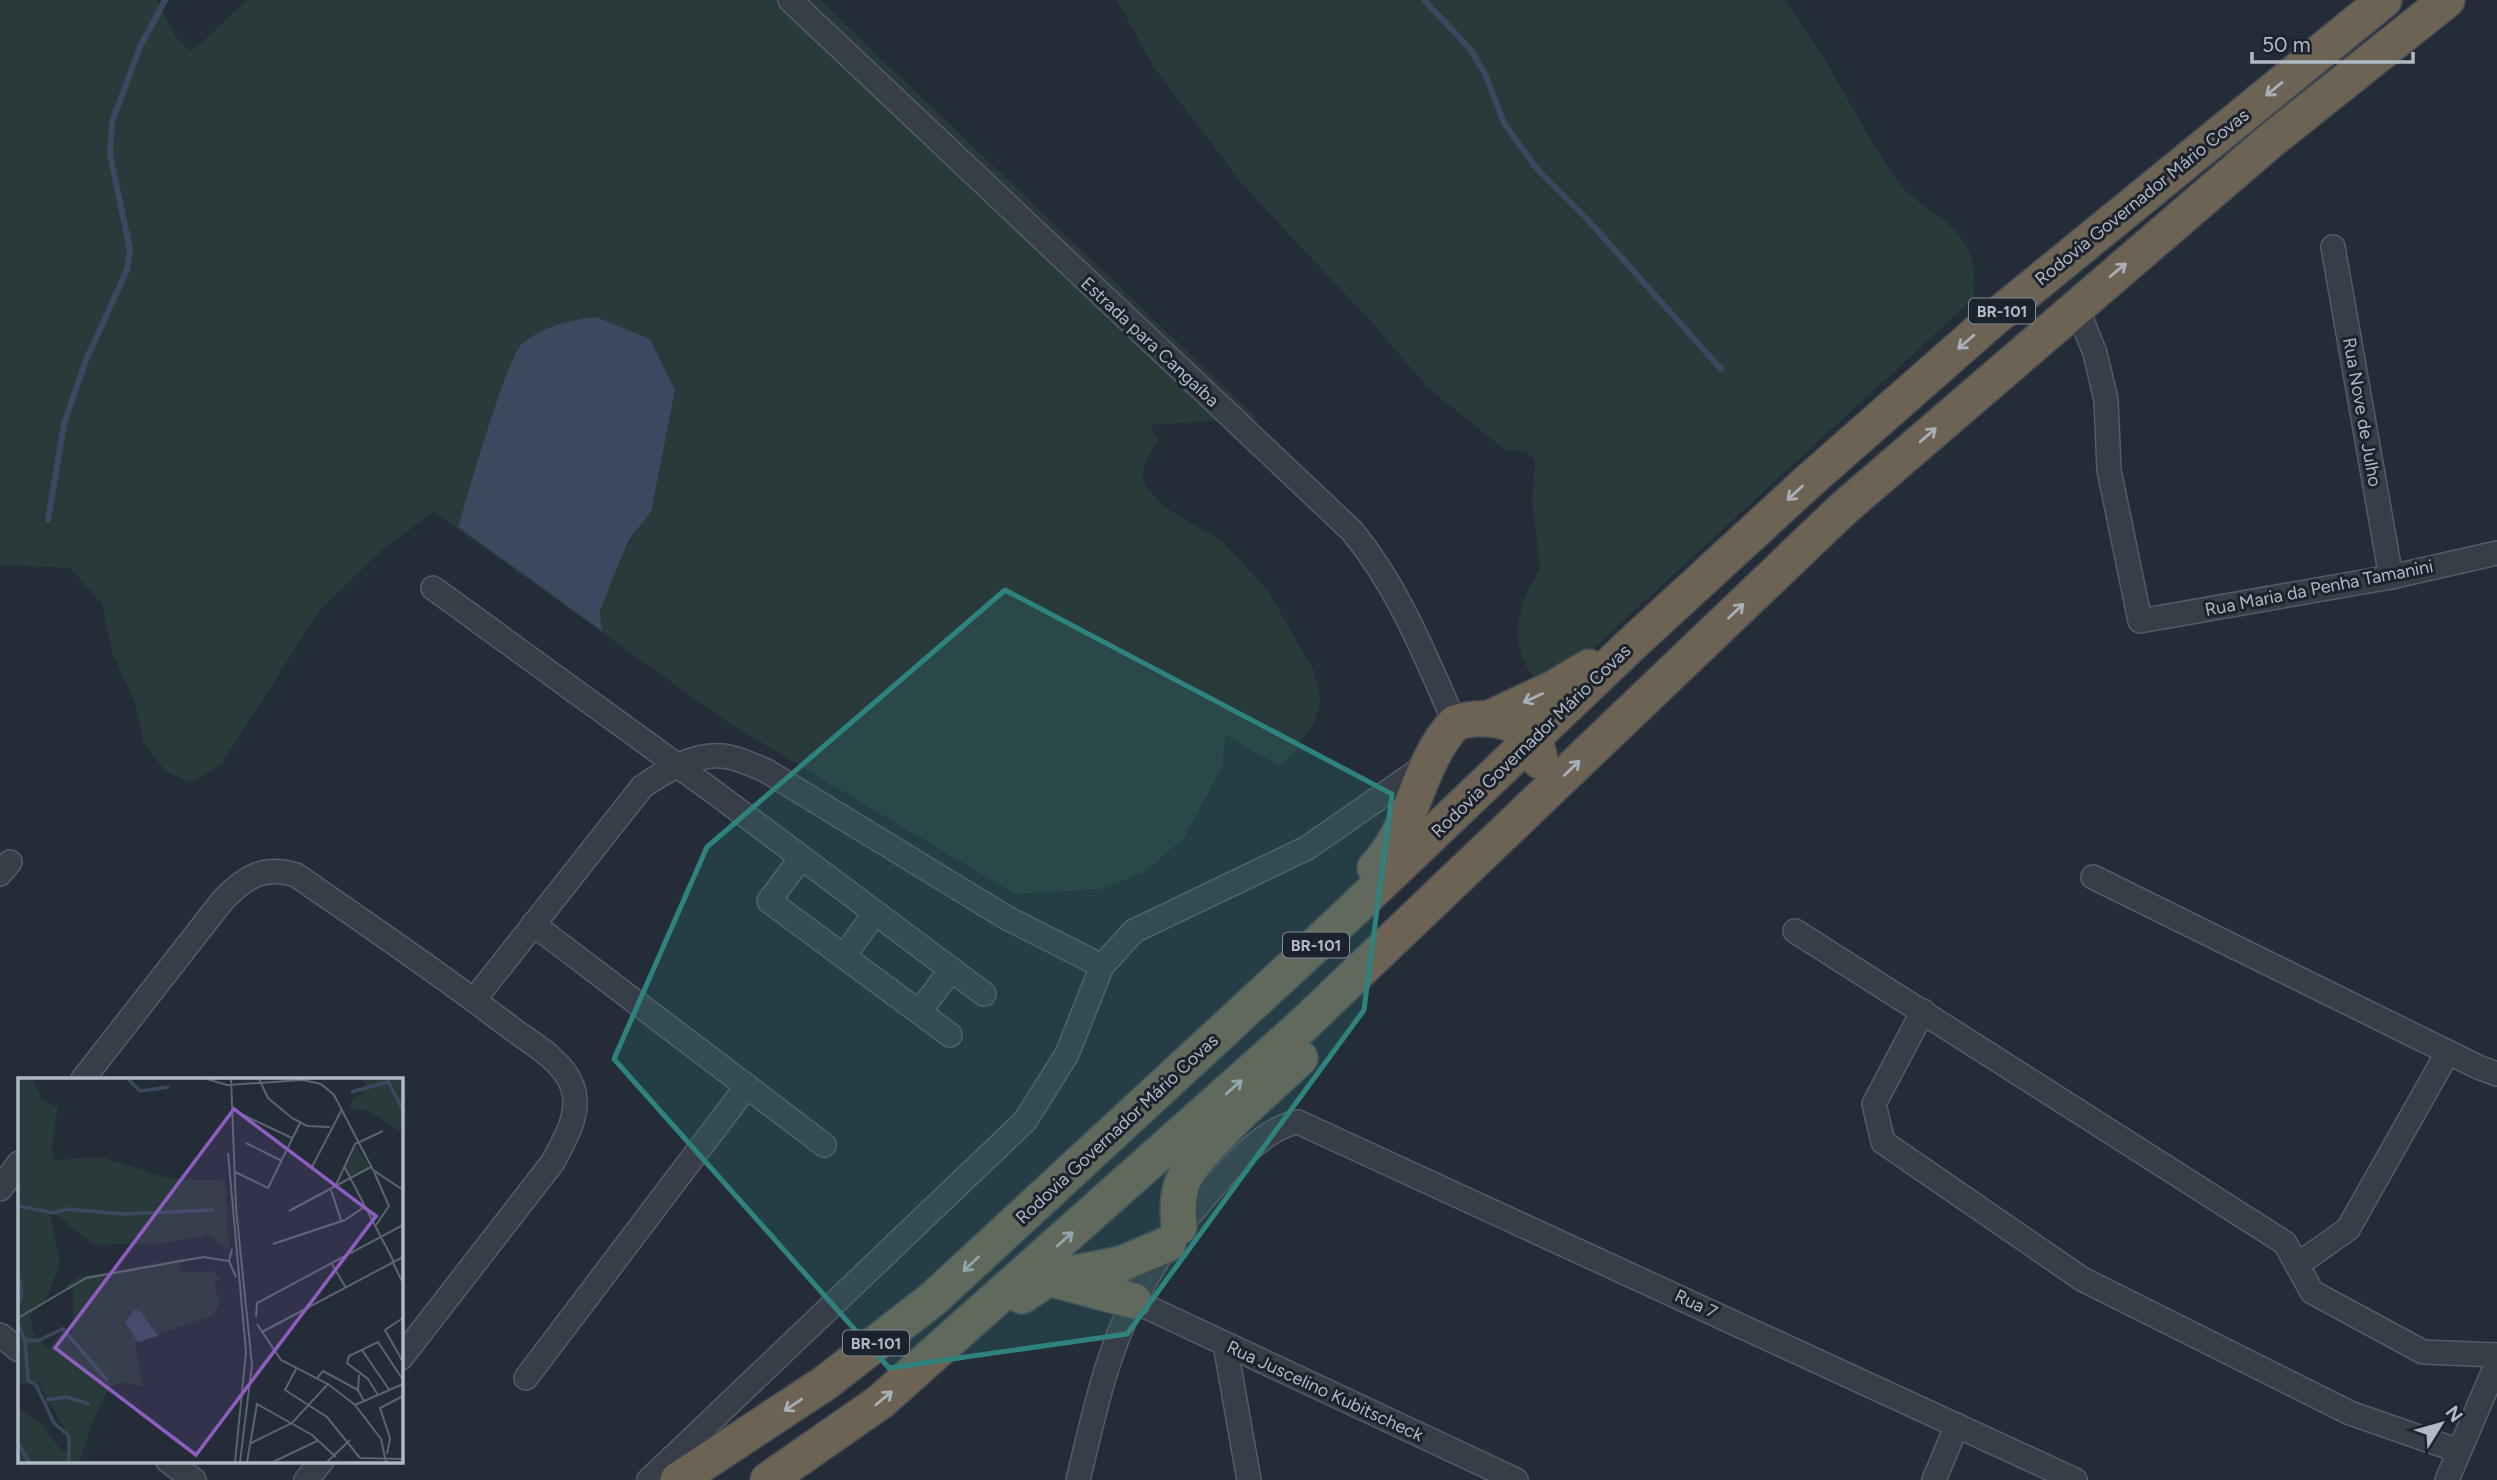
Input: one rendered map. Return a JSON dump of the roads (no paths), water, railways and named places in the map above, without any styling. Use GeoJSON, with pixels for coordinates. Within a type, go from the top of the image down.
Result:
{"type":"FeatureCollection","features":[{"type":"Feature","properties":{"kind":"highway","name":"Rodovia Governador Mário Covas"},"geometry":{"type":"LineString","coordinates":[[678,1480],[825,1383],[934,1298],[1534,740],[1635,641],[1993,319],[2384,0]]}},
{"type":"Feature","properties":{"kind":"highway","name":"BR-101"},"geometry":{"type":"LineString","coordinates":[[768,1480],[880,1402],[1303,1025],[1844,508],[2269,142],[2447,0]]}},
{"type":"Feature","properties":{"kind":"highway"},"geometry":{"type":"LineString","coordinates":[[1096,1149],[1118,1102],[1390,852],[1407,821],[1436,746],[1455,723],[1493,717],[1554,688],[1635,641]]}},
{"type":"Feature","properties":{"kind":"highway"},"geometry":{"type":"LineString","coordinates":[[1380,950],[1391,917],[1538,773],[1539,751],[1534,740],[1510,723],[1493,717]]}},
{"type":"Feature","properties":{"kind":"highway"},"geometry":{"type":"LineString","coordinates":[[972,1321],[1013,1302],[1049,1278],[1121,1264],[1173,1236],[1183,1182],[1199,1156],[1465,895],[1485,851]]}},
{"type":"Feature","properties":{"kind":"highway"},"geometry":{"type":"LineString","coordinates":[[1049,1278],[1134,1301]]}},
{"type":"Feature","properties":{"kind":"street","name":"Estrada para Cangaíba"},"geometry":{"type":"LineString","coordinates":[[790,0],[1352,531],[1379,564],[1400,601],[1455,723]]}},
{"type":"Feature","properties":{"kind":"street","name":"Rua Nove de Julho"},"geometry":{"type":"LineString","coordinates":[[2333,247],[2390,577]]}},
{"type":"Feature","properties":{"kind":"street","name":"Rua Maria da Penha Tamanini"},"geometry":{"type":"LineString","coordinates":[[2076,306],[2095,353],[2106,400],[2109,470],[2140,621],[2390,577],[2497,553]]}},
{"type":"Feature","properties":{"kind":"street"},"geometry":{"type":"LineString","coordinates":[[433,588],[678,766],[984,995]]}},
{"type":"Feature","properties":{"kind":"street"},"geometry":{"type":"LineString","coordinates":[[474,1000],[642,787],[678,766],[703,757],[729,757],[765,770],[1007,918],[1102,966]]}},
{"type":"Feature","properties":{"kind":"street"},"geometry":{"type":"LineString","coordinates":[[649,1480],[1025,1121],[1067,1054],[1102,966],[1134,931],[1307,848],[1429,763]]}},
{"type":"Feature","properties":{"kind":"street"},"geometry":{"type":"LineString","coordinates":[[801,858],[769,901],[950,1035]]}},
{"type":"Feature","properties":{"kind":"street"},"geometry":{"type":"LineString","coordinates":[[84,1078],[223,900],[246,879],[269,870],[296,875],[474,1000],[552,1059],[570,1081],[575,1103],[572,1125],[553,1162],[402,1357]]}},
{"type":"Feature","properties":{"kind":"street"},"geometry":{"type":"LineString","coordinates":[[2093,877],[2448,1052],[2491,1067]]}},
{"type":"Feature","properties":{"kind":"street"},"geometry":{"type":"LineString","coordinates":[[844,956],[875,913]]}},
{"type":"Feature","properties":{"kind":"street"},"geometry":{"type":"LineString","coordinates":[[533,923],[824,1145]]}},
{"type":"Feature","properties":{"kind":"street"},"geometry":{"type":"LineString","coordinates":[[1795,931],[2285,1243],[2312,1292],[2423,1352],[2497,1354]]}},
{"type":"Feature","properties":{"kind":"street"},"geometry":{"type":"LineString","coordinates":[[919,1012],[951,970]]}},
{"type":"Feature","properties":{"kind":"street"},"geometry":{"type":"LineString","coordinates":[[1923,1011],[1874,1104],[1883,1142],[2082,1279],[2350,1413],[2459,1451]]}},
{"type":"Feature","properties":{"kind":"street"},"geometry":{"type":"LineString","coordinates":[[2297,1265],[2348,1229],[2448,1052]]}},
{"type":"Feature","properties":{"kind":"street"},"geometry":{"type":"LineString","coordinates":[[526,1378],[747,1086]]}},
{"type":"Feature","properties":{"kind":"street","name":"Rua 7"},"geometry":{"type":"LineString","coordinates":[[1078,1480],[1101,1385],[1134,1301],[1173,1236],[1264,1136],[1282,1125],[1298,1122],[1317,1128],[2075,1480]]}},
{"type":"Feature","properties":{"kind":"street"},"geometry":{"type":"LineString","coordinates":[[0,1189],[18,1164]]}},
{"type":"Feature","properties":{"kind":"street","name":"Rua Juscelino Kubitscheck"},"geometry":{"type":"LineString","coordinates":[[1134,1301],[1516,1480]]}},
{"type":"Feature","properties":{"kind":"street"},"geometry":{"type":"LineString","coordinates":[[0,1335],[18,1349]]}},
{"type":"Feature","properties":{"kind":"street"},"geometry":{"type":"LineString","coordinates":[[1225,1344],[1249,1480]]}},
{"type":"Feature","properties":{"kind":"street"},"geometry":{"type":"LineString","coordinates":[[2447,1480],[2497,1363]]}},
{"type":"Feature","properties":{"kind":"street"},"geometry":{"type":"LineString","coordinates":[[1934,1480],[1957,1425]]}},
{"type":"Feature","properties":{"kind":"street"},"geometry":{"type":"LineString","coordinates":[[169,1462],[194,1480]]}},
{"type":"Feature","properties":{"kind":"street"},"geometry":{"type":"LineString","coordinates":[[306,1480],[321,1462]]}},
{"type":"Feature","properties":{"kind":"water"},"geometry":{"type":"Polygon","coordinates":[[[596,317],[650,339],[675,390],[651,512],[629,540],[614,575],[600,612],[602,631],[458,527],[497,400],[522,344],[539,332],[557,325],[596,317]]]}},
{"type":"Feature","properties":{"kind":"waterway"},"geometry":{"type":"LineString","coordinates":[[48,520],[64,424],[86,360],[127,270],[130,250],[110,154],[112,122],[140,47],[165,0]]}},
{"type":"Feature","properties":{"kind":"waterway"},"geometry":{"type":"LineString","coordinates":[[1424,0],[1471,50],[1486,76],[1504,123],[1537,169],[1588,220],[1721,369]]}}]}
